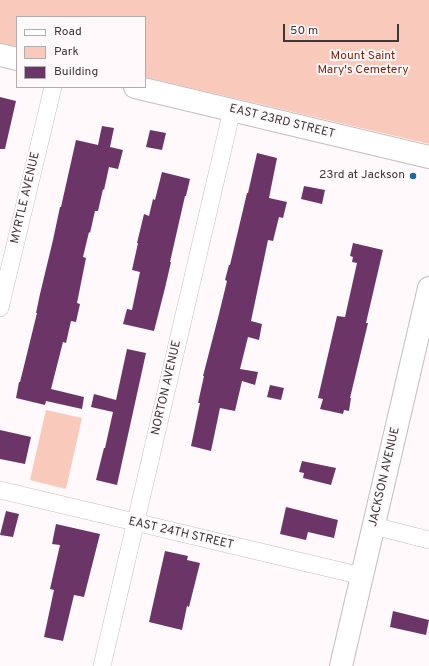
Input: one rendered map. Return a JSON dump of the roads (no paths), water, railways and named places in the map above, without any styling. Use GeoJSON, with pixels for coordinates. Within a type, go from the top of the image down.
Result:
{"type":"FeatureCollection","features":[{"type":"Feature","properties":{"kind":"street"},"geometry":{"type":"LineString","coordinates":[[0,55],[16,59]]}},
{"type":"Feature","properties":{"kind":"street","name":"MYRTLE AVENUE"},"geometry":{"type":"LineString","coordinates":[[0,308],[53,88]]}},
{"type":"Feature","properties":{"kind":"street","name":"EAST 23RD STREET"},"geometry":{"type":"LineString","coordinates":[[139,88],[429,157]]}},
{"type":"Feature","properties":{"kind":"street","name":"NORTON AVENUE"},"geometry":{"type":"LineString","coordinates":[[102,666],[232,110]]}},
{"type":"Feature","properties":{"kind":"street","name":"JACKSON AVENUE"},"geometry":{"type":"LineString","coordinates":[[341,666],[429,288]]}},
{"type":"Feature","properties":{"kind":"street","name":"EAST 24TH STREET"},"geometry":{"type":"LineString","coordinates":[[0,490],[362,576]]}},
{"type":"Feature","properties":{"kind":"street"},"geometry":{"type":"LineString","coordinates":[[374,526],[429,540]]}},
{"type":"Feature","properties":{"kind":"place","name":"23rd at Jackson"},"geometry":{"type":"Point","coordinates":[413,176]}},
{"type":"Feature","properties":{"kind":"park label","name":"Mount Saint Mary's Cemetery"},"geometry":{"type":"Point","coordinates":[363,64]}}]}
